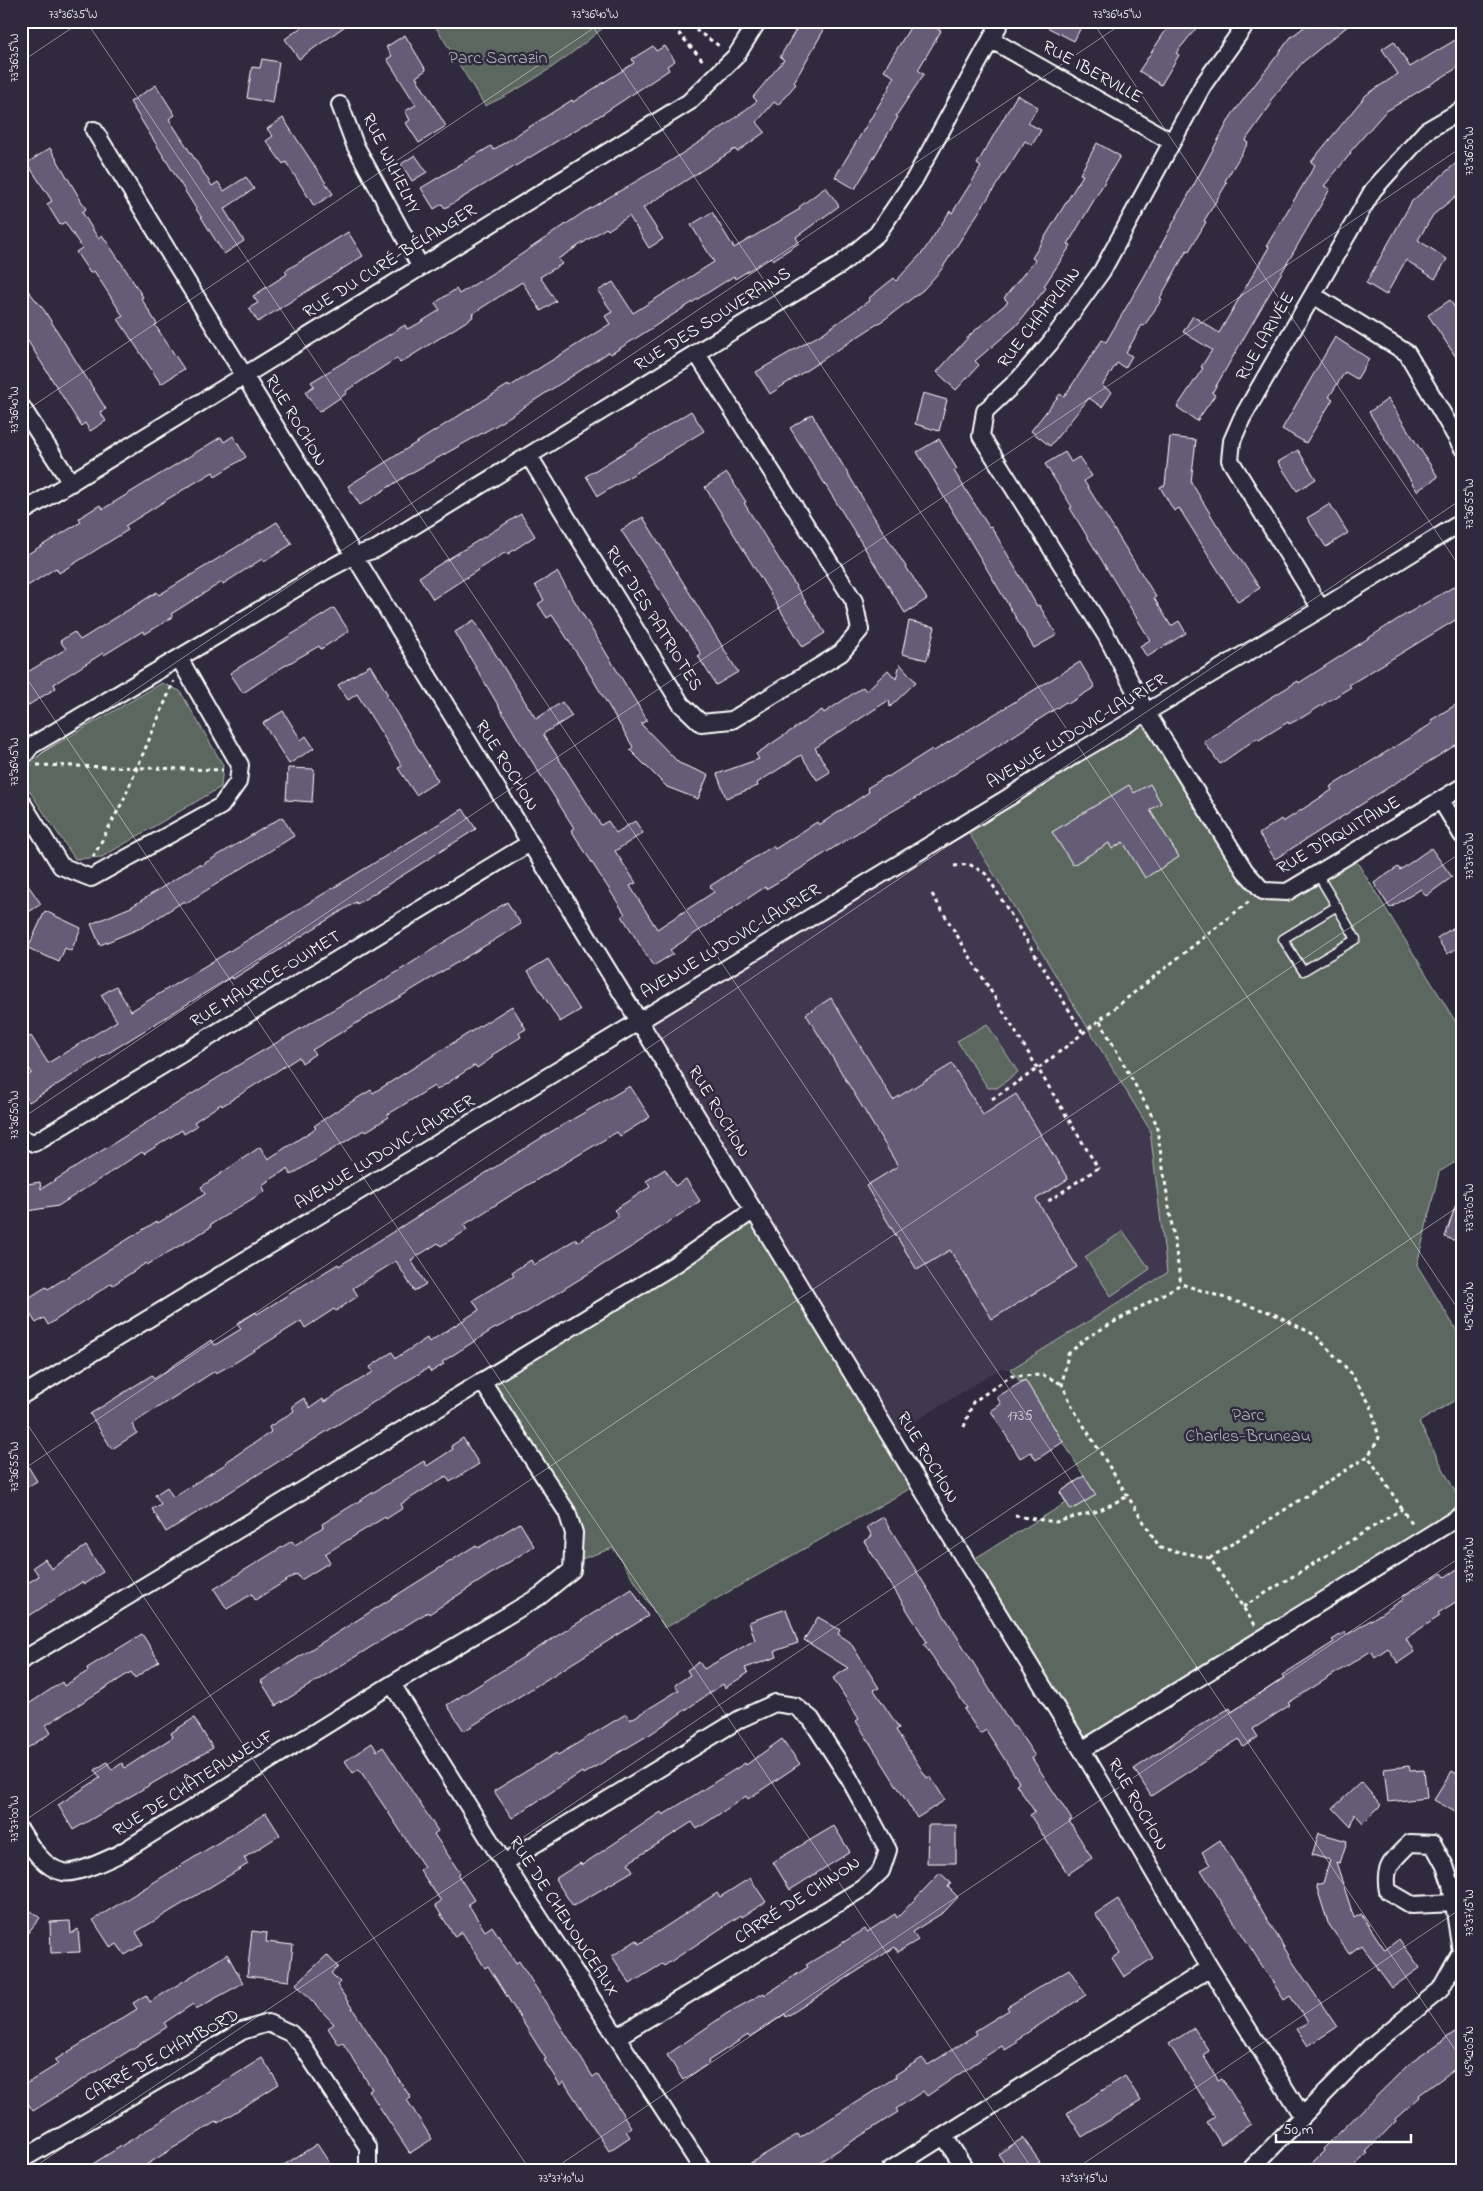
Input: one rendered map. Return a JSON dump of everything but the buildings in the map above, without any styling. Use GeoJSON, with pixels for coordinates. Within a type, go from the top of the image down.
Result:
{"type":"FeatureCollection","features":[{"type":"Feature","properties":{"kind":"street","name":"RUE DU CURÉ-BÉLANGER"},"geometry":{"type":"LineString","coordinates":[[21,513],[689,102],[736,56],[758,21]]}},
{"type":"Feature","properties":{"kind":"street","name":"RUE DES SOUVERAINS"},"geometry":{"type":"LineString","coordinates":[[26,762],[31,746],[353,556],[376,549],[698,354],[840,265],[877,234],[914,180],[992,40],[1000,21]]}},
{"type":"Feature","properties":{"kind":"street","name":"RUE CHAMPLAIN"},"geometry":{"type":"LineString","coordinates":[[1146,712],[1107,637],[981,436],[985,410],[1020,378],[1050,343],[1102,271],[1203,86],[1248,21]]}},
{"type":"Feature","properties":{"kind":"street","name":"RUE IBERVILLE"},"geometry":{"type":"LineString","coordinates":[[992,40],[1172,142]]}},
{"type":"Feature","properties":{"kind":"street","name":"RUE WILHELMY"},"geometry":{"type":"LineString","coordinates":[[340,105],[355,145],[420,266]]}},
{"type":"Feature","properties":{"kind":"street","name":"RUE LARIVÉE"},"geometry":{"type":"LineString","coordinates":[[1321,609],[1230,460],[1232,441],[1242,418],[1372,190],[1426,131],[1462,110]]}},
{"type":"Feature","properties":{"kind":"street","name":"RUE ROCHON"},"geometry":{"type":"LineString","coordinates":[[94,130],[640,1022],[910,1470],[1082,1750],[1210,1968],[1302,2116]]}},
{"type":"Feature","properties":{"kind":"street"},"geometry":{"type":"LineString","coordinates":[[1313,295],[1407,353],[1462,447]]}},
{"type":"Feature","properties":{"kind":"street","name":"RUE DES PATRIOTES"},"geometry":{"type":"LineString","coordinates":[[529,456],[681,704],[701,723],[732,720],[841,652],[860,630],[854,601],[698,354]]}},
{"type":"Feature","properties":{"kind":"street"},"geometry":{"type":"LineString","coordinates":[[21,406],[71,483]]}},
{"type":"Feature","properties":{"kind":"street","name":"AVENUE LUDOVIC-LAURIER"},"geometry":{"type":"LineString","coordinates":[[21,1396],[1462,522]]}},
{"type":"Feature","properties":{"kind":"street"},"geometry":{"type":"LineString","coordinates":[[21,802],[61,866],[90,878],[221,806],[238,782],[240,765],[179,658]]}},
{"type":"Feature","properties":{"kind":"street","name":"RUE D'AQUITAINE"},"geometry":{"type":"LineString","coordinates":[[1146,712],[1245,871],[1263,891],[1286,892],[1318,875],[1462,787]]}},
{"type":"Feature","properties":{"kind":"street"},"geometry":{"type":"LineString","coordinates":[[1441,800],[1462,834]]}},
{"type":"Feature","properties":{"kind":"street","name":"RUE MAURICE-OUIMET"},"geometry":{"type":"LineString","coordinates":[[21,1138],[34,1143],[530,843]]}},
{"type":"Feature","properties":{"kind":"street"},"geometry":{"type":"LineString","coordinates":[[21,1661],[674,1265],[754,1210]]}},
{"type":"Feature","properties":{"kind":"street","name":"RUE DE CHÂTEAUNEUF"},"geometry":{"type":"LineString","coordinates":[[21,1831],[44,1861],[63,1872],[81,1870],[119,1854],[392,1684],[540,1596],[572,1570],[574,1533],[567,1512],[482,1381]]}},
{"type":"Feature","properties":{"kind":"street"},"geometry":{"type":"LineString","coordinates":[[1082,1750],[1462,1515]]}},
{"type":"Feature","properties":{"kind":"street","name":"RUE DE CHENONCEAUX"},"geometry":{"type":"LineString","coordinates":[[392,1684],[504,1863],[704,2170]]}},
{"type":"Feature","properties":{"kind":"street","name":"CARRÉ DE CHINON"},"geometry":{"type":"LineString","coordinates":[[504,1863],[740,1719],[775,1703],[796,1706],[811,1719],[849,1778],[888,1850],[881,1872],[863,1888],[617,2037]]}},
{"type":"Feature","properties":{"kind":"street"},"geometry":{"type":"LineString","coordinates":[[1250,2170],[1370,2047],[1440,1990],[1461,1952],[1452,1903],[1451,1884],[1446,1866],[1433,1844],[1410,1843],[1393,1861],[1385,1876],[1388,1891],[1412,1904],[1452,1903]]}},
{"type":"Feature","properties":{"kind":"street"},"geometry":{"type":"LineString","coordinates":[[890,2170],[1210,1968]]}},
{"type":"Feature","properties":{"kind":"street","name":"CARRÉ DE CHAMBORD"},"geometry":{"type":"LineString","coordinates":[[21,2160],[242,2031],[268,2023],[290,2033],[302,2045],[368,2147],[370,2165],[368,2170]]}},
{"type":"Feature","properties":{"kind":"street"},"geometry":{"type":"LineString","coordinates":[[944,2136],[966,2170]]}},
{"type":"Feature","properties":{"kind":"lane"},"geometry":{"type":"LineString","coordinates":[[1318,875],[1337,906],[1356,939],[1303,971],[1283,938],[1337,906]]}},
{"type":"Feature","properties":{"kind":"path"},"geometry":{"type":"LineString","coordinates":[[668,21],[716,77]]}},
{"type":"Feature","properties":{"kind":"path"},"geometry":{"type":"LineString","coordinates":[[682,21],[736,56]]}},
{"type":"Feature","properties":{"kind":"path"},"geometry":{"type":"LineString","coordinates":[[84,875],[123,801],[177,674],[179,658]]}},
{"type":"Feature","properties":{"kind":"path"},"geometry":{"type":"LineString","coordinates":[[26,762],[137,768],[239,770]]}},
{"type":"Feature","properties":{"kind":"path"},"geometry":{"type":"LineString","coordinates":[[954,866],[968,864],[986,874],[1083,1033]]}},
{"type":"Feature","properties":{"kind":"path"},"geometry":{"type":"LineString","coordinates":[[992,1099],[1039,1068],[1100,1021],[1223,920],[1263,891]]}},
{"type":"Feature","properties":{"kind":"path"},"geometry":{"type":"LineString","coordinates":[[932,894],[1098,1168],[1046,1202]]}},
{"type":"Feature","properties":{"kind":"path"},"geometry":{"type":"LineString","coordinates":[[1100,1021],[1156,1124],[1181,1284]]}},
{"type":"Feature","properties":{"kind":"path"},"geometry":{"type":"LineString","coordinates":[[1181,1284],[1272,1313],[1315,1335],[1351,1373],[1371,1406],[1379,1438],[1368,1456],[1210,1558],[1160,1548],[1074,1410],[1062,1384],[1068,1354],[1086,1338],[1181,1284]]}},
{"type":"Feature","properties":{"kind":"path"},"geometry":{"type":"LineString","coordinates":[[964,1427],[973,1402],[1011,1376],[1043,1375],[1062,1384]]}},
{"type":"Feature","properties":{"kind":"path"},"geometry":{"type":"LineString","coordinates":[[1368,1456],[1422,1540]]}},
{"type":"Feature","properties":{"kind":"path"},"geometry":{"type":"LineString","coordinates":[[1015,1516],[1056,1522],[1098,1511],[1128,1496]]}},
{"type":"Feature","properties":{"kind":"path"},"geometry":{"type":"LineString","coordinates":[[1243,1607],[1402,1509]]}},
{"type":"Feature","properties":{"kind":"path"},"geometry":{"type":"LineString","coordinates":[[1210,1558],[1264,1638]]}},
{"type":"Feature","properties":{"kind":"shaded area"},"geometry":{"type":"Polygon","coordinates":[[[964,825],[1150,1130],[1168,1273],[1011,1369],[1000,1369],[890,1437],[640,1022],[964,825]]]}},
{"type":"Feature","properties":{"kind":"green space","name":"Parc Sarrazin"},"geometry":{"type":"Polygon","coordinates":[[[432,21],[611,21],[535,79],[485,106],[432,21]]]}},
{"type":"Feature","properties":{"kind":"green space"},"geometry":{"type":"Polygon","coordinates":[[[162,683],[180,691],[223,765],[221,787],[102,857],[75,859],[26,786],[25,771],[43,752],[162,683]]]}},
{"type":"Feature","properties":{"kind":"green space","name":"Parc Charles-Bruneau"},"geometry":{"type":"Polygon","coordinates":[[[1146,712],[1263,891],[1287,892],[1352,854],[1462,1032],[1462,1158],[1439,1172],[1417,1265],[1462,1339],[1462,1396],[1419,1422],[1462,1505],[1462,1515],[1082,1750],[967,1563],[1066,1503],[1060,1492],[1084,1476],[1025,1380],[1020,1382],[1011,1369],[1167,1273],[1150,1130],[964,825],[1146,712]]]}},
{"type":"Feature","properties":{"kind":"green space"},"geometry":{"type":"Polygon","coordinates":[[[987,1024],[1018,1072],[997,1088],[988,1088],[957,1041],[987,1024]]]}},
{"type":"Feature","properties":{"kind":"green space"},"geometry":{"type":"Polygon","coordinates":[[[756,1213],[918,1484],[665,1628],[613,1548],[573,1562],[574,1535],[485,1384],[756,1213]]]}},
{"type":"Feature","properties":{"kind":"green space"},"geometry":{"type":"Polygon","coordinates":[[[1123,1231],[1150,1269],[1111,1296],[1085,1257],[1123,1231]]]}}]}
